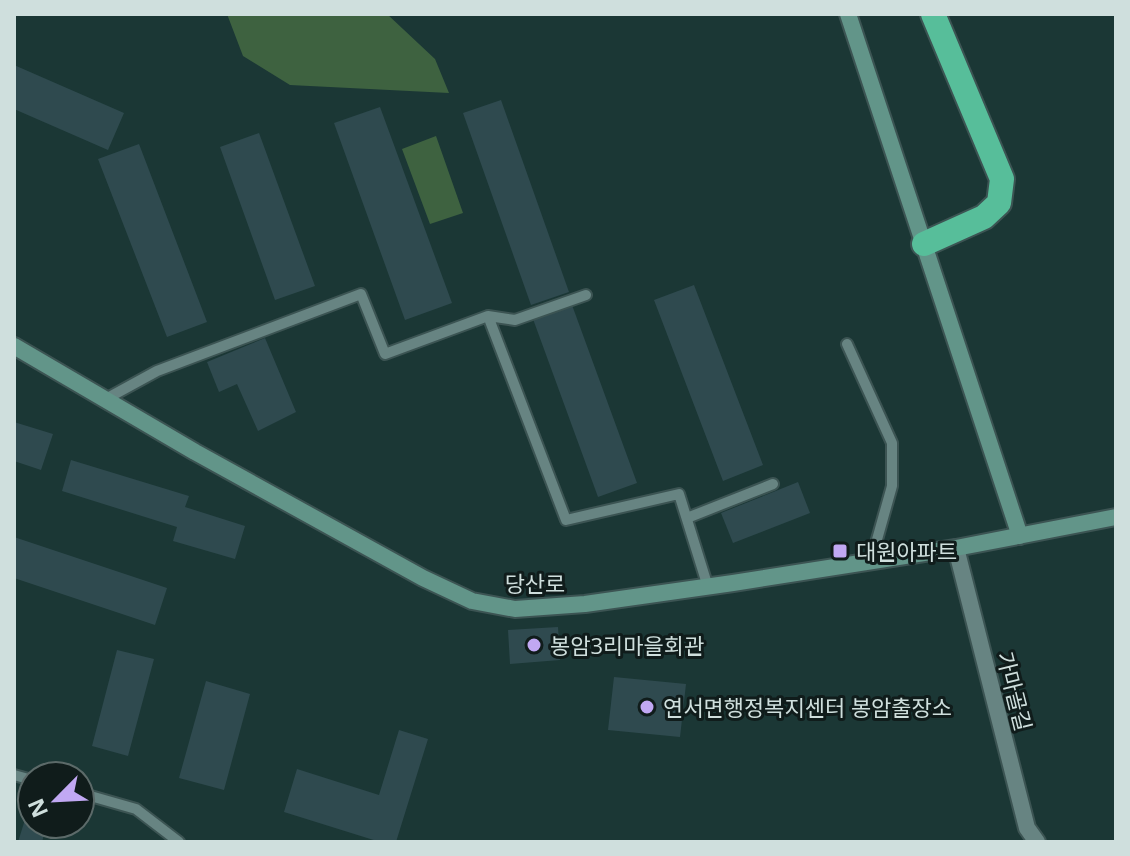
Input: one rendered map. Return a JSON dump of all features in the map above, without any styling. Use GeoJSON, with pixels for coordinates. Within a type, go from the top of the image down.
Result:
{"type":"FeatureCollection","features":[{"type":"Feature","properties":{"kind":"highway"},"geometry":{"type":"LineString","coordinates":[[924,244],[984,217],[999,203],[1002,179],[933,14]]}},
{"type":"Feature","properties":{"kind":"main road"},"geometry":{"type":"LineString","coordinates":[[848,14],[1020,536]]}},
{"type":"Feature","properties":{"kind":"main road","name":"당산로"},"geometry":{"type":"LineString","coordinates":[[14,346],[104,400],[423,578],[472,601],[515,609],[585,604],[708,587],[956,548],[1116,517]]}},
{"type":"Feature","properties":{"kind":"street","name":"가마골길"},"geometry":{"type":"LineString","coordinates":[[956,548],[1027,828],[1037,842]]}},
{"type":"Feature","properties":{"kind":"lane"},"geometry":{"type":"LineString","coordinates":[[104,400],[157,371],[361,294],[385,354],[488,316],[515,320],[586,295]]}},
{"type":"Feature","properties":{"kind":"lane"},"geometry":{"type":"LineString","coordinates":[[488,316],[566,520],[679,494],[708,587]]}},
{"type":"Feature","properties":{"kind":"lane"},"geometry":{"type":"LineString","coordinates":[[847,344],[892,443],[892,486],[871,561]]}},
{"type":"Feature","properties":{"kind":"lane"},"geometry":{"type":"LineString","coordinates":[[687,518],[773,484]]}},
{"type":"Feature","properties":{"kind":"lane"},"geometry":{"type":"LineString","coordinates":[[96,798],[136,809],[179,842]]}},
{"type":"Feature","properties":{"kind":"green space"},"geometry":{"type":"Polygon","coordinates":[[[227,14],[387,14],[435,59],[449,93],[290,85],[243,56],[227,14]]]}},
{"type":"Feature","properties":{"kind":"green space"},"geometry":{"type":"Polygon","coordinates":[[[436,136],[463,213],[430,224],[402,149],[436,136]]]}},
{"type":"Feature","properties":{"kind":"building"},"geometry":{"type":"Polygon","coordinates":[[[14,65],[124,113],[108,150],[14,109],[14,65]]]}},
{"type":"Feature","properties":{"kind":"building"},"geometry":{"type":"Polygon","coordinates":[[[501,100],[569,292],[531,305],[463,113],[501,100]]]}},
{"type":"Feature","properties":{"kind":"building"},"geometry":{"type":"Polygon","coordinates":[[[380,107],[452,303],[405,320],[334,123],[380,107]]]}},
{"type":"Feature","properties":{"kind":"building"},"geometry":{"type":"Polygon","coordinates":[[[259,133],[315,286],[275,300],[220,147],[259,133]]]}},
{"type":"Feature","properties":{"kind":"building"},"geometry":{"type":"Polygon","coordinates":[[[139,144],[207,322],[167,337],[98,159],[139,144]]]}},
{"type":"Feature","properties":{"kind":"building"},"geometry":{"type":"Polygon","coordinates":[[[694,285],[763,465],[723,481],[654,300],[694,285]]]}},
{"type":"Feature","properties":{"kind":"building"},"geometry":{"type":"Polygon","coordinates":[[[572,305],[637,483],[598,497],[533,319],[572,305]]]}},
{"type":"Feature","properties":{"kind":"building"},"geometry":{"type":"Polygon","coordinates":[[[265,338],[296,412],[258,431],[237,384],[219,392],[207,362],[265,338]]]}},
{"type":"Feature","properties":{"kind":"building"},"geometry":{"type":"Polygon","coordinates":[[[14,422],[53,434],[41,470],[14,461],[14,422]]]}},
{"type":"Feature","properties":{"kind":"building"},"geometry":{"type":"Polygon","coordinates":[[[71,460],[189,496],[185,507],[245,526],[235,559],[173,541],[177,527],[62,491],[71,460]]]}},
{"type":"Feature","properties":{"kind":"building"},"geometry":{"type":"Polygon","coordinates":[[[798,482],[810,513],[733,543],[721,513],[798,482]]]}},
{"type":"Feature","properties":{"kind":"building"},"geometry":{"type":"Polygon","coordinates":[[[14,537],[167,588],[155,625],[14,578],[14,537]]]}},
{"type":"Feature","properties":{"kind":"building","name":"봉암3리마을회관"},"geometry":{"type":"Polygon","coordinates":[[[558,627],[560,660],[510,664],[508,630],[558,627]]]}},
{"type":"Feature","properties":{"kind":"building"},"geometry":{"type":"Polygon","coordinates":[[[117,650],[154,659],[128,756],[92,746],[117,650]]]}},
{"type":"Feature","properties":{"kind":"building","name":"연서면행정복지센터 봉암출장소"},"geometry":{"type":"Polygon","coordinates":[[[614,677],[686,684],[680,737],[608,730],[614,677]]]}},
{"type":"Feature","properties":{"kind":"building"},"geometry":{"type":"Polygon","coordinates":[[[206,681],[250,694],[224,790],[179,778],[206,681]]]}},
{"type":"Feature","properties":{"kind":"building"},"geometry":{"type":"Polygon","coordinates":[[[399,730],[428,739],[396,842],[380,842],[284,812],[297,769],[379,795],[399,730]]]}},
{"type":"Feature","properties":{"kind":"building"},"geometry":{"type":"Polygon","coordinates":[[[19,840],[43,840],[42,842],[19,840]]]}},
{"type":"Feature","properties":{"kind":"place","name":"대원아파트"},"geometry":{"type":"Point","coordinates":[840,551]}},
{"type":"Feature","properties":{"kind":"place","name":"봉암3리마을회관"},"geometry":{"type":"Point","coordinates":[534,645]}},
{"type":"Feature","properties":{"kind":"place","name":"연서면행정복지센터 봉암출장소"},"geometry":{"type":"Point","coordinates":[647,707]}}]}
